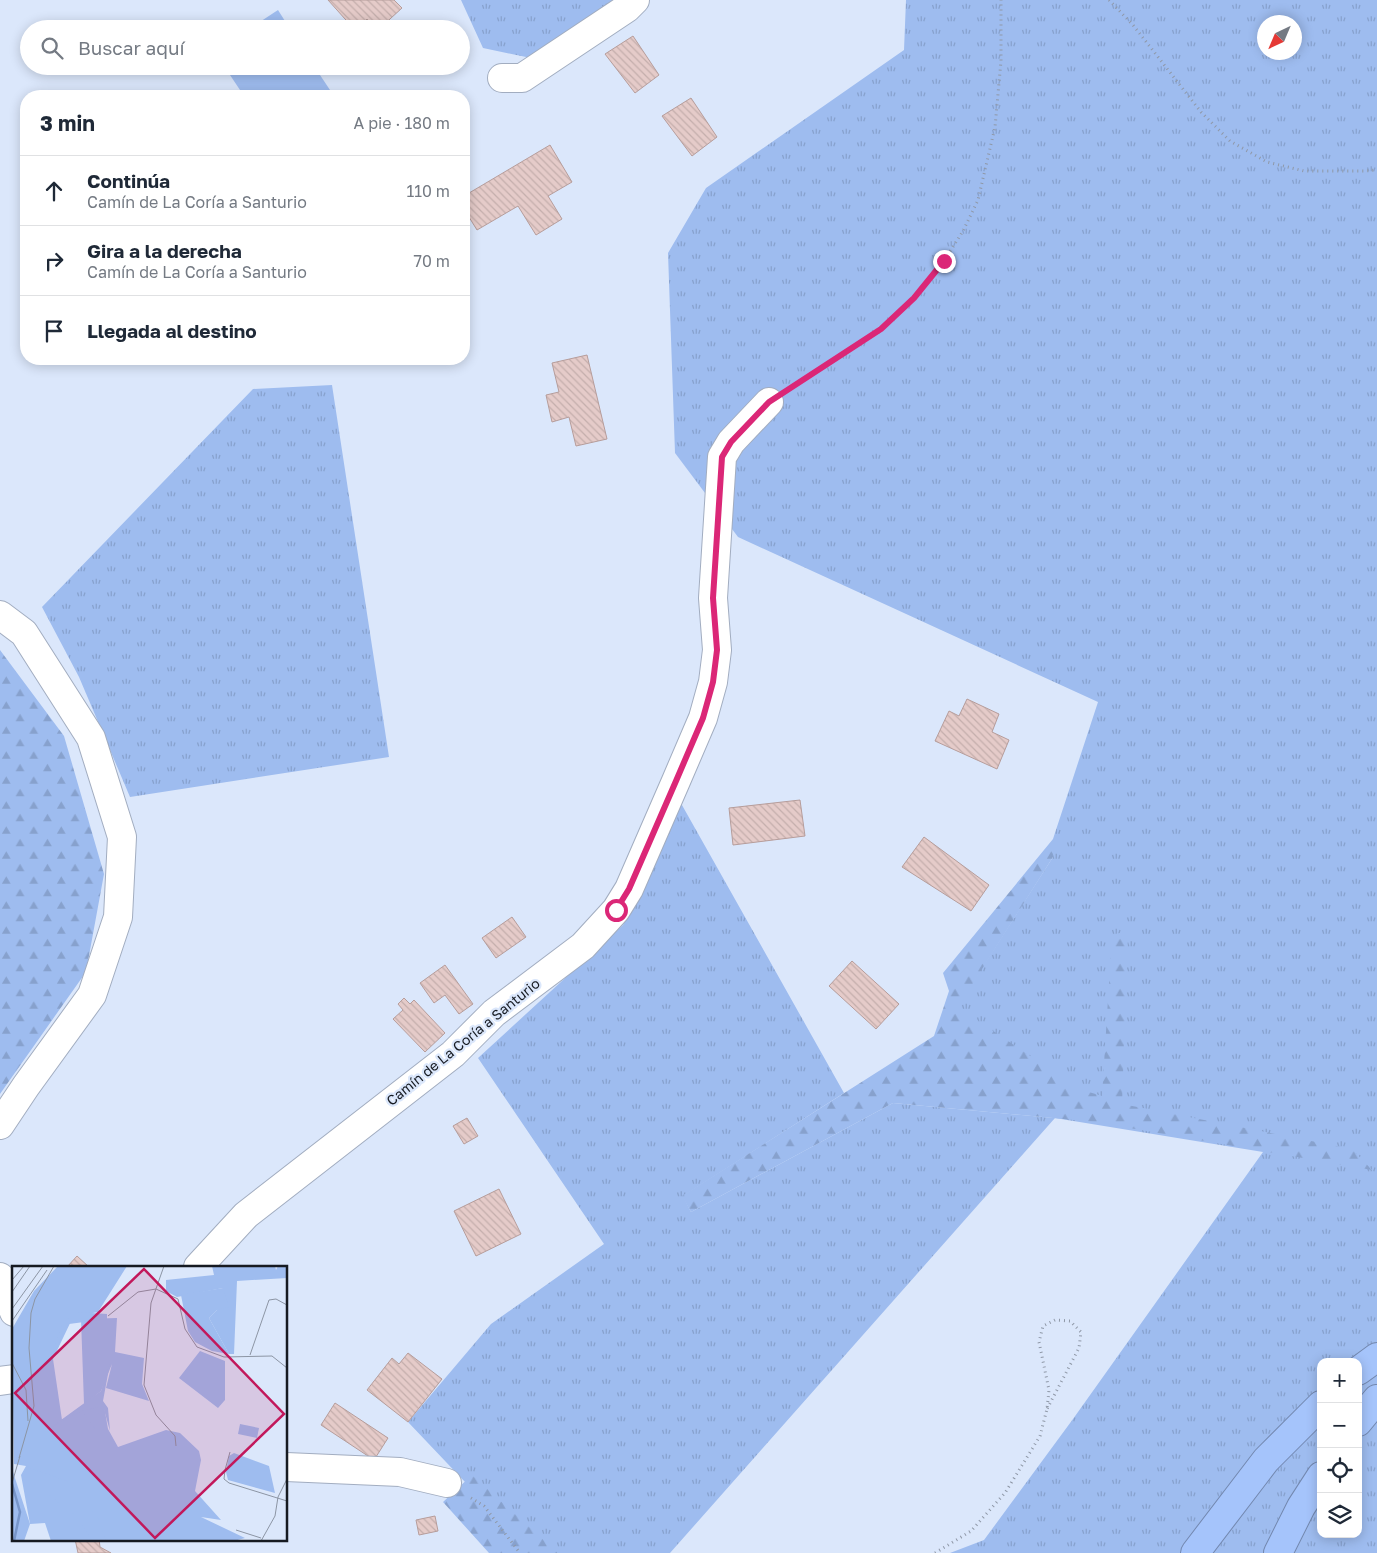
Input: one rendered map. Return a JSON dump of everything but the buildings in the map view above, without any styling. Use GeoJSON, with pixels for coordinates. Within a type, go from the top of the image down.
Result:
{"type":"FeatureCollection","features":[{"type":"Feature","properties":{"kind":"highway"},"geometry":{"type":"LineString","coordinates":[[1362,1368],[1377,1357]]}},
{"type":"Feature","properties":{"kind":"highway"},"geometry":{"type":"LineString","coordinates":[[1362,1417],[1377,1399]]}},
{"type":"Feature","properties":{"kind":"highway"},"geometry":{"type":"LineString","coordinates":[[1195,1553],[1266,1460],[1317,1409]]}},
{"type":"Feature","properties":{"kind":"highway"},"geometry":{"type":"LineString","coordinates":[[1278,1553],[1300,1507],[1317,1482]]}},
{"type":"Feature","properties":{"kind":"street"},"geometry":{"type":"LineString","coordinates":[[502,78],[522,78],[627,8],[635,0]]}},
{"type":"Feature","properties":{"kind":"street","name":"Camín de La Coría a Santurio"},"geometry":{"type":"LineString","coordinates":[[199,1266],[246,1215],[453,1054],[494,1013],[583,946],[616,910],[629,889],[703,718],[713,682],[717,650],[713,598],[722,457],[731,442],[769,402]]}},
{"type":"Feature","properties":{"kind":"street"},"geometry":{"type":"LineString","coordinates":[[0,615],[24,633],[91,738],[122,837],[118,917],[92,995],[0,1125]]}},
{"type":"Feature","properties":{"kind":"street"},"geometry":{"type":"LineString","coordinates":[[0,1277],[12,1307]]}},
{"type":"Feature","properties":{"kind":"street"},"geometry":{"type":"LineString","coordinates":[[288,1467],[400,1472],[448,1482]]}},
{"type":"Feature","properties":{"kind":"path"},"geometry":{"type":"LineString","coordinates":[[769,402],[881,329],[914,298],[944,261],[963,231],[978,200],[995,127],[1001,61],[1002,0]]}},
{"type":"Feature","properties":{"kind":"path"},"geometry":{"type":"LineString","coordinates":[[1109,0],[1133,25],[1201,112],[1230,141],[1267,162],[1304,171],[1377,170]]}},
{"type":"Feature","properties":{"kind":"path"},"geometry":{"type":"LineString","coordinates":[[935,1553],[971,1531],[1005,1493],[1040,1436],[1047,1409],[1049,1390],[1039,1342],[1043,1326],[1055,1320],[1070,1321],[1081,1332],[1079,1348],[1047,1409]]}},
{"type":"Feature","properties":{"kind":"path"},"geometry":{"type":"LineString","coordinates":[[448,1482],[484,1506],[520,1553]]}},
{"type":"Feature","properties":{"kind":"green space"},"geometry":{"type":"Polygon","coordinates":[[[461,0],[618,0],[531,58],[483,48],[461,0]]]}},
{"type":"Feature","properties":{"kind":"green space"},"geometry":{"type":"Polygon","coordinates":[[[906,0],[1377,0],[1377,1553],[950,1553],[984,1540],[1073,1419],[1263,1152],[1055,1118],[670,1553],[520,1553],[465,1482],[408,1422],[491,1324],[604,1244],[478,1058],[623,925],[649,875],[678,798],[844,1093],[683,1196],[691,1212],[893,1103],[1054,1118],[957,1007],[1053,857],[1053,839],[1098,702],[738,537],[675,453],[668,253],[706,188],[904,50],[906,0]]]}},
{"type":"Feature","properties":{"kind":"green space"},"geometry":{"type":"Polygon","coordinates":[[[278,10],[284,20],[263,20],[278,10]]]}},
{"type":"Feature","properties":{"kind":"green space"},"geometry":{"type":"Polygon","coordinates":[[[230,75],[320,75],[330,90],[240,90],[230,75]]]}},
{"type":"Feature","properties":{"kind":"green space"},"geometry":{"type":"Polygon","coordinates":[[[332,385],[389,757],[130,797],[79,677],[42,607],[253,389],[332,385]]]}},
{"type":"Feature","properties":{"kind":"green space"},"geometry":{"type":"Polygon","coordinates":[[[0,650],[64,736],[104,874],[86,972],[0,1094],[0,650]]]}},
{"type":"Feature","properties":{"kind":"green space"},"geometry":{"type":"Polygon","coordinates":[[[1053,839],[1053,857],[958,1007],[1079,1089],[1102,1096],[1112,935],[1128,931],[1122,1104],[1352,1149],[1372,1170],[1095,1122],[893,1103],[691,1212],[682,1196],[934,1036],[949,991],[943,973],[1053,839]]]}},
{"type":"Feature","properties":{"kind":"green space"},"geometry":{"type":"Polygon","coordinates":[[[472,1475],[558,1553],[489,1553],[443,1502],[472,1475]]]}},
{"type":"Feature","properties":{"kind":"route"},"geometry":{"type":"LineString","coordinates":[[616,910],[629,889],[703,718],[713,682],[717,650],[713,598],[722,457],[731,442],[769,402],[881,329],[914,298],[944,261]]}}]}
